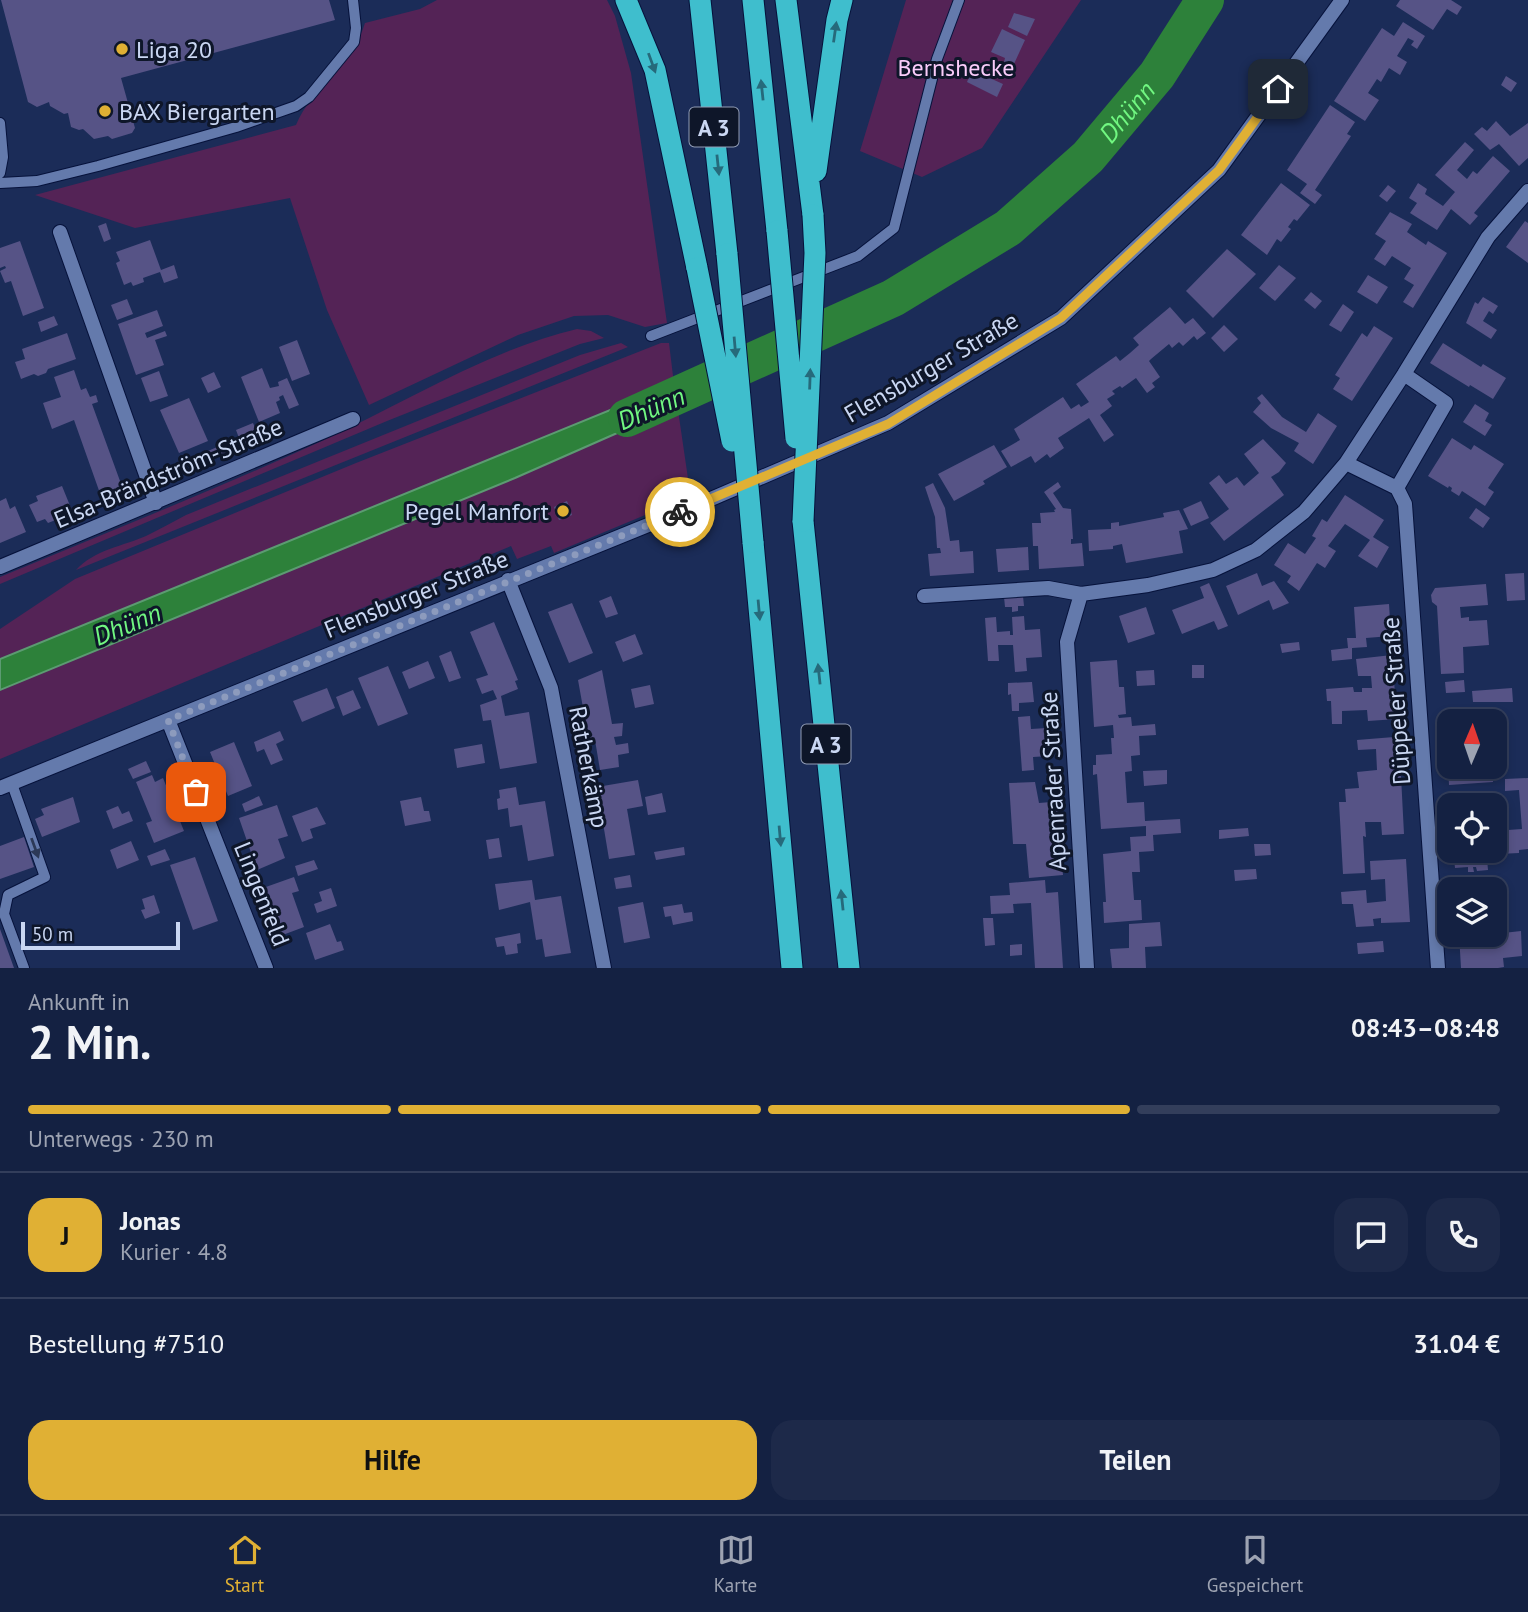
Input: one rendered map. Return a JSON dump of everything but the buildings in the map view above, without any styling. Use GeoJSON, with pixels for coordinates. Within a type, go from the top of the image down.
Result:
{"type":"FeatureCollection","features":[{"type":"Feature","properties":{"kind":"highway"},"geometry":{"type":"LineString","coordinates":[[626,0],[655,70],[753,542]]}},
{"type":"Feature","properties":{"kind":"highway","name":"A 3"},"geometry":{"type":"LineString","coordinates":[[701,0],[727,254],[792,968]]}},
{"type":"Feature","properties":{"kind":"highway","name":"A 3"},"geometry":{"type":"LineString","coordinates":[[753,0],[849,968]]}},
{"type":"Feature","properties":{"kind":"highway"},"geometry":{"type":"LineString","coordinates":[[786,0],[813,206],[815,253],[803,521]]}},
{"type":"Feature","properties":{"kind":"highway"},"geometry":{"type":"LineString","coordinates":[[813,206],[837,20],[842,0]]}},
{"type":"Feature","properties":{"kind":"street","name":"Flensburger Straße"},"geometry":{"type":"LineString","coordinates":[[6,786],[690,508],[888,424],[1061,318],[1219,170],[1342,0]]}},
{"type":"Feature","properties":{"kind":"street"},"geometry":{"type":"LineString","coordinates":[[924,596],[1048,588],[1081,594],[1148,585],[1213,570],[1256,550],[1304,512],[1346,463],[1488,237],[1528,191]]}},
{"type":"Feature","properties":{"kind":"street"},"geometry":{"type":"LineString","coordinates":[[60,232],[156,503]]}},
{"type":"Feature","properties":{"kind":"street"},"geometry":{"type":"LineString","coordinates":[[1346,463],[1397,488],[1446,402],[1404,374]]}},
{"type":"Feature","properties":{"kind":"street","name":"Elsa-Brändström-Straße"},"geometry":{"type":"LineString","coordinates":[[0,567],[353,419]]}},
{"type":"Feature","properties":{"kind":"street","name":"Düppeler Straße"},"geometry":{"type":"LineString","coordinates":[[1397,488],[1405,504],[1438,968]]}},
{"type":"Feature","properties":{"kind":"street","name":"Ratherkämp"},"geometry":{"type":"LineString","coordinates":[[508,580],[551,688],[604,968]]}},
{"type":"Feature","properties":{"kind":"street","name":"Apenrader Straße"},"geometry":{"type":"LineString","coordinates":[[1081,594],[1068,642],[1087,968]]}},
{"type":"Feature","properties":{"kind":"street","name":"Lingenfeld"},"geometry":{"type":"LineString","coordinates":[[168,720],[266,968]]}},
{"type":"Feature","properties":{"kind":"lane"},"geometry":{"type":"LineString","coordinates":[[0,183],[37,181],[97,166],[236,127],[296,106],[309,97],[354,42],[356,28],[353,0]]}},
{"type":"Feature","properties":{"kind":"lane"},"geometry":{"type":"LineString","coordinates":[[651,335],[858,256],[894,228],[937,59],[960,0]]}},
{"type":"Feature","properties":{"kind":"lane"},"geometry":{"type":"LineString","coordinates":[[0,123],[3,157],[0,173]]}},
{"type":"Feature","properties":{"kind":"lane"},"geometry":{"type":"LineString","coordinates":[[6,786],[46,877],[8,895],[4,914],[24,968]]}},
{"type":"Feature","properties":{"kind":"green space"},"geometry":{"type":"Polygon","coordinates":[[[437,0],[607,0],[615,16],[631,73],[667,323],[645,327],[608,315],[574,316],[518,335],[369,405],[327,310],[290,198],[135,228],[35,195],[296,125],[303,111],[351,50],[365,23],[420,9],[437,0]]]}},
{"type":"Feature","properties":{"kind":"green space","name":"Bernshecke"},"geometry":{"type":"Polygon","coordinates":[[[906,0],[1081,0],[982,148],[922,177],[860,151],[906,0]]]}},
{"type":"Feature","properties":{"kind":"green space"},"geometry":{"type":"Polygon","coordinates":[[[577,329],[591,331],[604,338],[580,344],[387,421],[0,584],[0,577],[284,458],[480,363],[577,329]]]}},
{"type":"Feature","properties":{"kind":"green space"},"geometry":{"type":"Polygon","coordinates":[[[621,343],[628,347],[76,570],[100,553],[146,536],[186,515],[580,355],[621,343]]]}},
{"type":"Feature","properties":{"kind":"green space"},"geometry":{"type":"Polygon","coordinates":[[[661,343],[669,343],[674,384],[0,659],[0,629],[75,579],[356,463],[661,343]]]}},
{"type":"Feature","properties":{"kind":"green space"},"geometry":{"type":"Polygon","coordinates":[[[678,410],[691,499],[662,508],[554,553],[551,546],[517,559],[511,546],[0,759],[0,690],[515,478],[624,430],[678,410]]]}},
{"type":"Feature","properties":{"kind":"water"},"geometry":{"type":"Polygon","coordinates":[[[674,384],[678,410],[624,430],[515,478],[0,690],[0,659],[674,384]]]}},
{"type":"Feature","properties":{"kind":"waterway","name":"Dhünn"},"geometry":{"type":"LineString","coordinates":[[627,418],[893,298],[1008,228],[1088,157],[1157,75],[1205,0]]}},
{"type":"Feature","properties":{"kind":"way so far"},"geometry":{"type":"LineString","coordinates":[[196,792],[168,720],[680,512]]}},
{"type":"Feature","properties":{"kind":"place","name":"Liga 20"},"geometry":{"type":"Point","coordinates":[122,49]}},
{"type":"Feature","properties":{"kind":"place","name":"BAX Biergarten"},"geometry":{"type":"Point","coordinates":[105,111]}},
{"type":"Feature","properties":{"kind":"place","name":"Pegel Manfort"},"geometry":{"type":"Point","coordinates":[563,511]}},
{"type":"Feature","properties":{"kind":"route"},"geometry":{"type":"LineString","coordinates":[[680,512],[888,424],[1061,318],[1219,170],[1278,89]]}}]}
